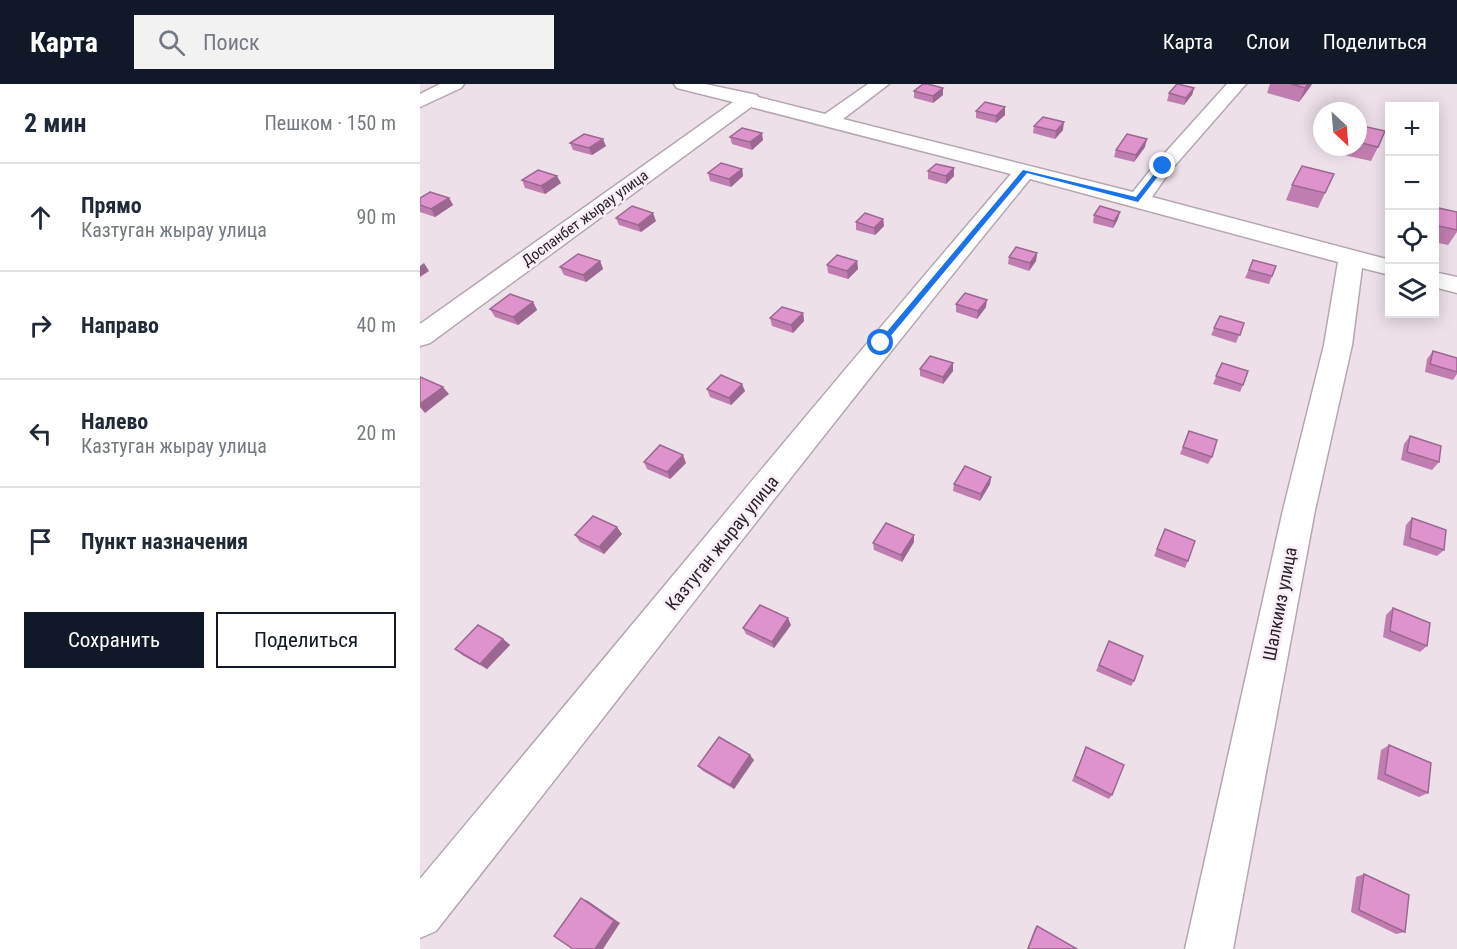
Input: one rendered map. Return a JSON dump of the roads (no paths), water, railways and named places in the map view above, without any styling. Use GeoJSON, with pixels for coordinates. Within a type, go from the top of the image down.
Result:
{"type":"FeatureCollection","features":[{"type":"Feature","properties":{"kind":"street"},"geometry":{"type":"LineString","coordinates":[[420,101],[455,84]]}},
{"type":"Feature","properties":{"kind":"street"},"geometry":{"type":"LineString","coordinates":[[683,84],[750,99],[1138,200],[1385,267]]}},
{"type":"Feature","properties":{"kind":"street"},"geometry":{"type":"LineString","coordinates":[[829,120],[879,84]]}},
{"type":"Feature","properties":{"kind":"street"},"geometry":{"type":"LineString","coordinates":[[1138,200],[1163,166],[1238,84]]}},
{"type":"Feature","properties":{"kind":"street","name":"Доспанбет жырау улица"},"geometry":{"type":"LineString","coordinates":[[420,337],[750,99]]}},
{"type":"Feature","properties":{"kind":"street","name":"Казтуган жырау улица"},"geometry":{"type":"LineString","coordinates":[[420,915],[704,567],[881,343],[1025,171]]}},
{"type":"Feature","properties":{"kind":"street","name":"Шалкииз улица"},"geometry":{"type":"LineString","coordinates":[[1209,949],[1299,510],[1338,345],[1351,259]]}},
{"type":"Feature","properties":{"kind":"street"},"geometry":{"type":"LineString","coordinates":[[1439,280],[1457,285]]}}]}
